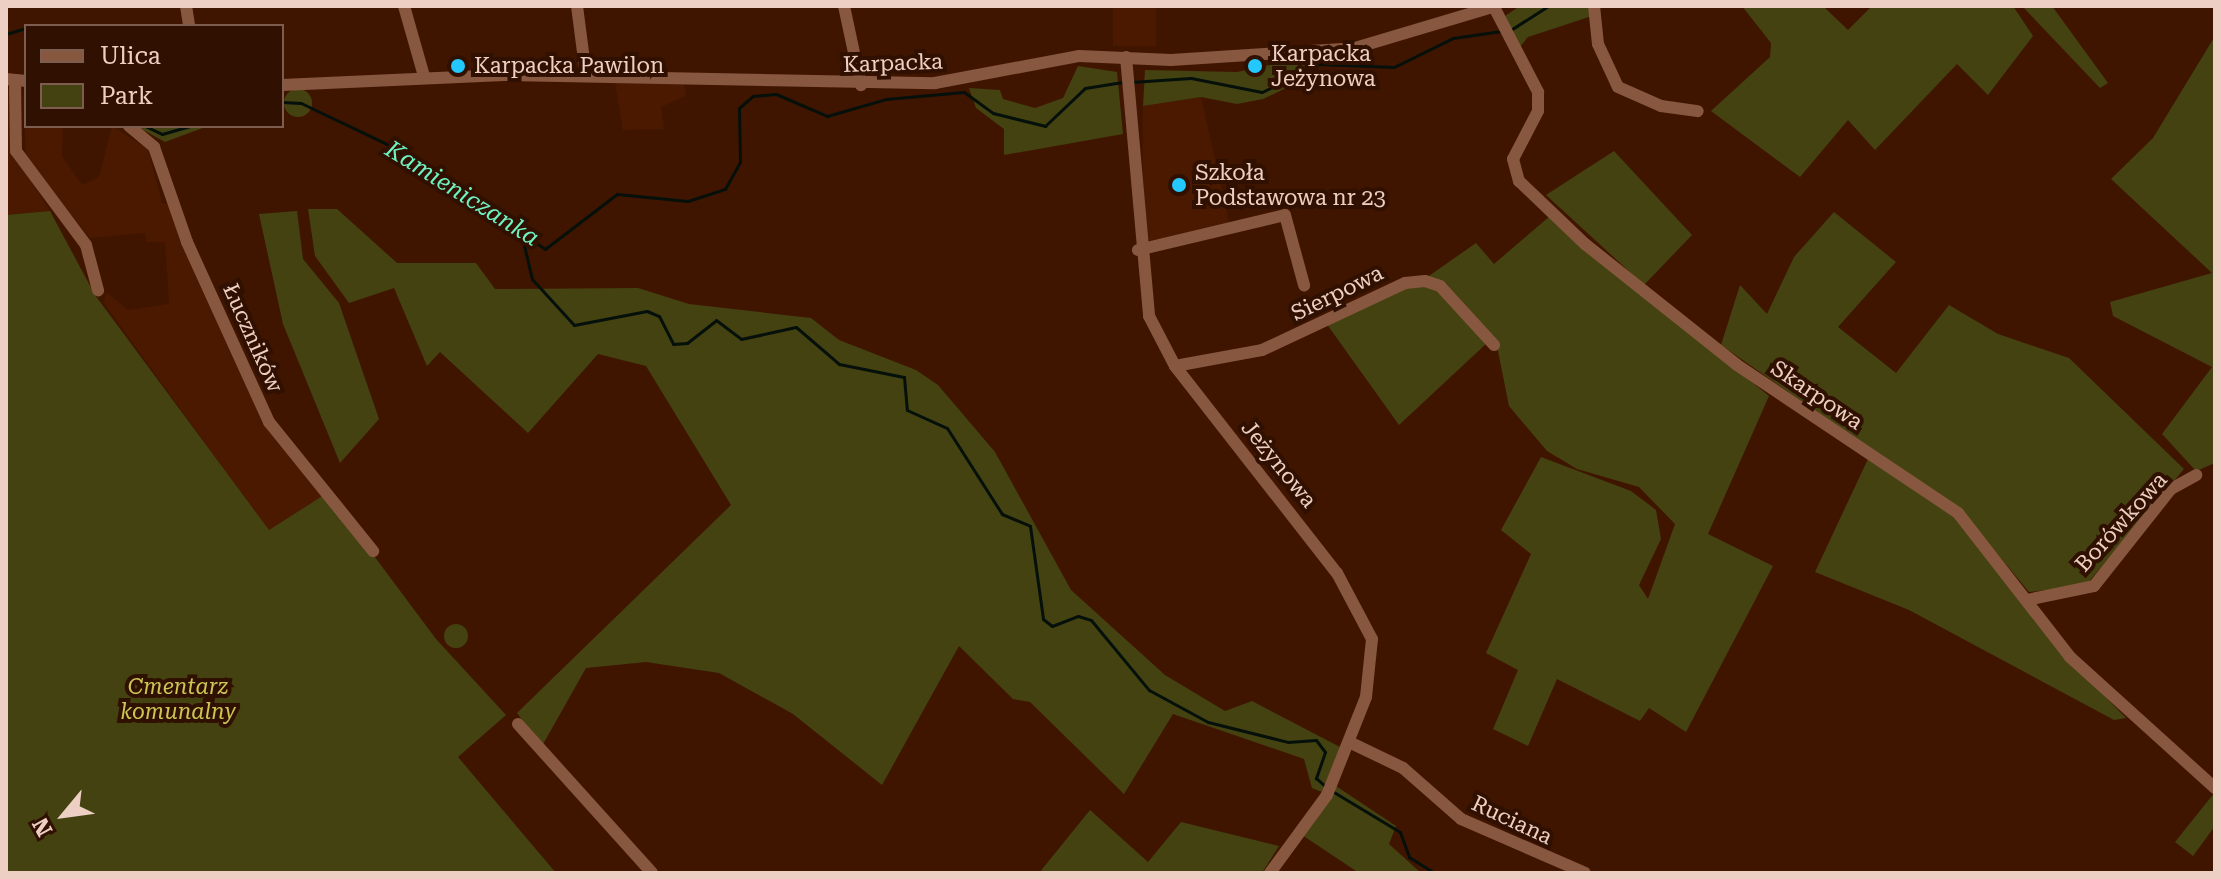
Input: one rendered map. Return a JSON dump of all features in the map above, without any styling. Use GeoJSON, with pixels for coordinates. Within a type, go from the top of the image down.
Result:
{"type":"FeatureCollection","features":[{"type":"Feature","properties":{"kind":"street"},"geometry":{"type":"LineString","coordinates":[[404,6],[424,76]]}},
{"type":"Feature","properties":{"kind":"street"},"geometry":{"type":"LineString","coordinates":[[577,6],[586,75]]}},
{"type":"Feature","properties":{"kind":"street"},"geometry":{"type":"LineString","coordinates":[[844,6],[861,85]]}},
{"type":"Feature","properties":{"kind":"street","name":"Karpacka"},"geometry":{"type":"LineString","coordinates":[[284,85],[424,76],[586,75],[861,85],[992,78],[1079,56],[1355,48],[1495,6]]}},
{"type":"Feature","properties":{"kind":"street","name":"Skarpowa"},"geometry":{"type":"LineString","coordinates":[[1495,6],[1539,103],[1513,159],[1519,181],[1585,244],[1737,365],[1958,513],[2070,657],[2215,788]]}},
{"type":"Feature","properties":{"kind":"street"},"geometry":{"type":"LineString","coordinates":[[1594,6],[1607,71],[1618,87],[1661,106],[1698,111]]}},
{"type":"Feature","properties":{"kind":"street","name":"Jeżynowa"},"geometry":{"type":"LineString","coordinates":[[1126,57],[1138,250],[1149,316],[1175,366],[1304,529],[1365,620],[1375,658],[1349,742],[1327,795],[1270,873]]}},
{"type":"Feature","properties":{"kind":"street"},"geometry":{"type":"LineString","coordinates":[[16,80],[16,151],[86,245],[98,290]]}},
{"type":"Feature","properties":{"kind":"street","name":"Łuczników"},"geometry":{"type":"LineString","coordinates":[[131,128],[159,157],[187,242],[269,422],[373,551]]}},
{"type":"Feature","properties":{"kind":"street"},"geometry":{"type":"LineString","coordinates":[[1138,250],[1285,215],[1304,285]]}},
{"type":"Feature","properties":{"kind":"street","name":"Sierpowa"},"geometry":{"type":"LineString","coordinates":[[1175,366],[1262,350],[1405,283],[1425,281],[1440,286],[1494,345]]}},
{"type":"Feature","properties":{"kind":"street","name":"Borówkowa"},"geometry":{"type":"LineString","coordinates":[[2027,600],[2094,586],[2171,489],[2196,475]]}},
{"type":"Feature","properties":{"kind":"street"},"geometry":{"type":"LineString","coordinates":[[518,724],[652,873]]}},
{"type":"Feature","properties":{"kind":"street","name":"Ruciana"},"geometry":{"type":"LineString","coordinates":[[1349,742],[1403,768],[1461,819],[1585,873]]}},
{"type":"Feature","properties":{"kind":"shaded area"},"geometry":{"type":"Polygon","coordinates":[[[1113,6],[1156,6],[1156,46],[1113,46],[1113,6]]]}},
{"type":"Feature","properties":{"kind":"shaded area"},"geometry":{"type":"Polygon","coordinates":[[[615,82],[684,84],[686,96],[661,107],[664,129],[623,130],[615,82]]]}},
{"type":"Feature","properties":{"kind":"shaded area"},"geometry":{"type":"Polygon","coordinates":[[[6,90],[13,90],[13,151],[50,211],[6,215],[6,90]]]}},
{"type":"Feature","properties":{"kind":"shaded area","name":"Szkoła Podstawowa nr 23"},"geometry":{"type":"Polygon","coordinates":[[[1201,97],[1230,226],[1142,242],[1143,106],[1201,97]]]}},
{"type":"Feature","properties":{"kind":"shaded area"},"geometry":{"type":"Polygon","coordinates":[[[25,128],[63,128],[62,156],[82,185],[99,177],[111,128],[148,149],[162,203],[169,204],[252,394],[327,493],[269,530],[104,303],[106,292],[128,310],[169,304],[165,242],[146,242],[145,233],[90,238],[26,159],[25,128]]]}},
{"type":"Feature","properties":{"kind":"green space"},"geometry":{"type":"Polygon","coordinates":[[[1520,6],[1590,6],[1592,16],[1528,37],[1520,47],[1505,16],[1520,6]]]}},
{"type":"Feature","properties":{"kind":"green space"},"geometry":{"type":"Polygon","coordinates":[[[1742,6],[1823,6],[1848,30],[1872,6],[2013,6],[2033,36],[1988,95],[1957,64],[1875,150],[1848,120],[1800,177],[1711,111],[1770,57],[1771,43],[1742,6]]]}},
{"type":"Feature","properties":{"kind":"green space"},"geometry":{"type":"Polygon","coordinates":[[[2022,6],[2052,6],[2108,83],[2100,88],[2022,6]]]}},
{"type":"Feature","properties":{"kind":"green space"},"geometry":{"type":"Polygon","coordinates":[[[2215,36],[2215,463],[2196,471],[2162,434],[2212,367],[2113,316],[2110,302],[2212,273],[2111,179],[2153,138],[2215,36]]]}},
{"type":"Feature","properties":{"kind":"green space"},"geometry":{"type":"Polygon","coordinates":[[[1288,61],[1306,61],[1309,77],[1263,99],[1237,104],[1201,97],[1143,106],[1145,70],[1237,72],[1288,61]]]}},
{"type":"Feature","properties":{"kind":"green space"},"geometry":{"type":"Polygon","coordinates":[[[1078,66],[1117,72],[1123,134],[1004,155],[1004,129],[976,108],[969,88],[1000,90],[1003,99],[1035,108],[1063,98],[1078,66]]]}},
{"type":"Feature","properties":{"kind":"green space"},"geometry":{"type":"Polygon","coordinates":[[[298,89],[308,93],[312,103],[308,113],[298,117],[288,113],[284,103],[288,93],[298,89]]]}},
{"type":"Feature","properties":{"kind":"green space"},"geometry":{"type":"Polygon","coordinates":[[[140,128],[203,128],[165,142],[140,128]]]}},
{"type":"Feature","properties":{"kind":"green space"},"geometry":{"type":"Polygon","coordinates":[[[1614,151],[1692,235],[1644,285],[1546,195],[1614,151]]]}},
{"type":"Feature","properties":{"kind":"green space"},"geometry":{"type":"Polygon","coordinates":[[[308,209],[337,209],[397,263],[476,263],[495,289],[638,288],[689,304],[811,318],[839,340],[916,370],[938,385],[995,452],[1071,590],[1165,675],[1225,711],[1252,701],[1340,747],[1322,792],[1312,788],[1304,759],[1173,714],[1124,794],[1030,702],[1013,699],[959,646],[882,785],[793,714],[719,673],[646,662],[586,668],[542,746],[517,713],[731,505],[646,366],[598,354],[528,433],[440,352],[427,366],[394,288],[349,303],[315,256],[308,209]]]}},
{"type":"Feature","properties":{"kind":"green space","name":"Cmentarz komunalny"},"geometry":{"type":"Polygon","coordinates":[[[50,211],[95,295],[269,530],[327,493],[436,639],[506,715],[458,757],[556,873],[6,873],[6,215],[50,211]]]}},
{"type":"Feature","properties":{"kind":"green space"},"geometry":{"type":"Polygon","coordinates":[[[297,211],[303,259],[339,303],[379,419],[340,463],[283,324],[259,214],[297,211]]]}},
{"type":"Feature","properties":{"kind":"green space"},"geometry":{"type":"Polygon","coordinates":[[[1834,212],[1896,262],[1838,327],[1896,373],[1949,305],[1998,334],[2069,358],[2184,469],[2086,585],[2029,592],[1965,515],[1721,345],[1740,285],[1767,314],[1794,257],[1834,212]]]}},
{"type":"Feature","properties":{"kind":"green space"},"geometry":{"type":"Polygon","coordinates":[[[1550,216],[1769,396],[1708,534],[1773,566],[1686,732],[1649,708],[1640,721],[1557,679],[1528,746],[1493,729],[1518,670],[1486,653],[1531,554],[1501,530],[1541,457],[1631,491],[1656,510],[1661,539],[1639,585],[1648,599],[1675,524],[1639,487],[1577,469],[1547,451],[1509,406],[1497,346],[1426,278],[1476,243],[1494,264],[1550,216]]]}},
{"type":"Feature","properties":{"kind":"green space"},"geometry":{"type":"Polygon","coordinates":[[[1430,284],[1487,343],[1399,425],[1326,323],[1406,286],[1430,284]]]}},
{"type":"Feature","properties":{"kind":"green space"},"geometry":{"type":"Polygon","coordinates":[[[1868,459],[1952,514],[2069,660],[2126,718],[2114,720],[1909,610],[1815,572],[1868,459]]]}},
{"type":"Feature","properties":{"kind":"green space"},"geometry":{"type":"Polygon","coordinates":[[[456,624],[464,628],[468,636],[464,644],[456,648],[448,644],[444,636],[448,628],[456,624]]]}},
{"type":"Feature","properties":{"kind":"green space"},"geometry":{"type":"Polygon","coordinates":[[[1336,786],[1396,826],[1389,844],[1421,873],[1359,873],[1302,835],[1336,786]]]}},
{"type":"Feature","properties":{"kind":"green space"},"geometry":{"type":"Polygon","coordinates":[[[2215,792],[2215,826],[2193,856],[2175,842],[2215,792]]]}},
{"type":"Feature","properties":{"kind":"green space"},"geometry":{"type":"Polygon","coordinates":[[[1090,810],[1148,862],[1181,822],[1279,846],[1262,873],[1039,873],[1090,810]]]}},
{"type":"Feature","properties":{"kind":"waterway","name":"Kamieniczanka"},"geometry":{"type":"LineString","coordinates":[[1509,31],[1548,6]]}},
{"type":"Feature","properties":{"kind":"waterway","name":"Kamieniczanka"},"geometry":{"type":"LineString","coordinates":[[1568,6],[1590,6]]}},
{"type":"Feature","properties":{"kind":"waterway","name":"Kamieniczanka"},"geometry":{"type":"LineString","coordinates":[[6,34],[24,29]]}},
{"type":"Feature","properties":{"kind":"waterway","name":"Kamieniczanka"},"geometry":{"type":"LineString","coordinates":[[1131,82],[1191,78],[1262,92],[1319,64],[1394,67],[1453,38],[1502,31]]}},
{"type":"Feature","properties":{"kind":"waterway","name":"Kamieniczanka"},"geometry":{"type":"LineString","coordinates":[[284,102],[301,103],[385,143],[545,249],[617,194],[688,201],[725,189],[740,162],[739,108],[753,96],[776,94],[827,116],[886,99],[964,92],[993,113],[1045,126],[1085,88],[1123,82]]}},
{"type":"Feature","properties":{"kind":"waterway","name":"Kamieniczanka"},"geometry":{"type":"LineString","coordinates":[[149,128],[162,134],[183,128]]}},
{"type":"Feature","properties":{"kind":"waterway"},"geometry":{"type":"LineString","coordinates":[[522,237],[532,279],[574,325],[647,311],[659,316],[673,344],[687,343],[716,320],[741,339],[796,327],[839,364],[904,377],[907,410],[947,428],[1002,514],[1030,526],[1043,619],[1052,626],[1078,616],[1091,620],[1149,690],[1208,722],[1288,742],[1316,740],[1325,752],[1316,778],[1326,787]]}},
{"type":"Feature","properties":{"kind":"waterway"},"geometry":{"type":"LineString","coordinates":[[1332,791],[1400,832],[1409,857],[1435,873]]}},
{"type":"Feature","properties":{"kind":"place","name":"Karpacka Pawilon"},"geometry":{"type":"Point","coordinates":[458,66]}},
{"type":"Feature","properties":{"kind":"place","name":"Karpacka Jeżynowa"},"geometry":{"type":"Point","coordinates":[1255,66]}},
{"type":"Feature","properties":{"kind":"place","name":"Szkoła Podstawowa nr 23"},"geometry":{"type":"Point","coordinates":[1179,185]}}]}
